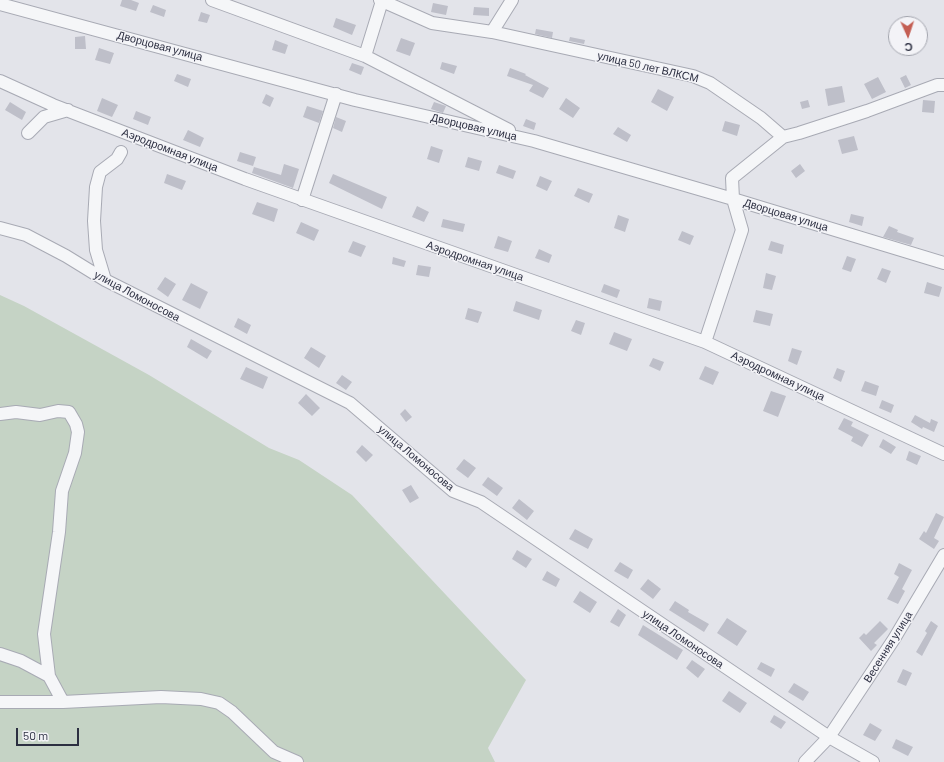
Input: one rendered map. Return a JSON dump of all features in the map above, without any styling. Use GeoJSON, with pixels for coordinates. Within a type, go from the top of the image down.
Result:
{"type":"FeatureCollection","features":[{"type":"Feature","properties":{"kind":"street"},"geometry":{"type":"LineString","coordinates":[[212,0],[365,56],[524,138]]}},
{"type":"Feature","properties":{"kind":"street"},"geometry":{"type":"LineString","coordinates":[[492,32],[512,0]]}},
{"type":"Feature","properties":{"kind":"street"},"geometry":{"type":"LineString","coordinates":[[365,56],[381,1]]}},
{"type":"Feature","properties":{"kind":"street","name":"улица 50 лет ВЛКСМ"},"geometry":{"type":"LineString","coordinates":[[381,1],[432,23],[492,32],[693,76],[710,83],[761,118],[783,137]]}},
{"type":"Feature","properties":{"kind":"street","name":"Дворцовая улица"},"geometry":{"type":"LineString","coordinates":[[0,4],[336,94],[524,138],[944,263]]}},
{"type":"Feature","properties":{"kind":"street","name":"Аэродромная улица"},"geometry":{"type":"LineString","coordinates":[[0,81],[68,110],[245,180],[706,342],[944,454]]}},
{"type":"Feature","properties":{"kind":"street"},"geometry":{"type":"LineString","coordinates":[[706,342],[742,230],[733,199],[732,178],[783,137],[867,111],[937,85],[944,85]]}},
{"type":"Feature","properties":{"kind":"street"},"geometry":{"type":"LineString","coordinates":[[302,200],[336,94]]}},
{"type":"Feature","properties":{"kind":"street"},"geometry":{"type":"LineString","coordinates":[[28,133],[44,117],[68,110]]}},
{"type":"Feature","properties":{"kind":"street"},"geometry":{"type":"LineString","coordinates":[[106,280],[96,250],[94,221],[96,187],[100,172],[117,159],[121,152]]}},
{"type":"Feature","properties":{"kind":"street","name":"улица Ломоносова"},"geometry":{"type":"LineString","coordinates":[[0,228],[26,235],[66,256],[106,280],[350,403],[453,490],[480,502],[829,737],[873,762]]}},
{"type":"Feature","properties":{"kind":"street"},"geometry":{"type":"LineString","coordinates":[[0,414],[16,412],[40,415],[58,411],[69,412],[76,424],[78,432],[75,453],[62,491],[58,539],[44,634],[49,676],[64,702]]}},
{"type":"Feature","properties":{"kind":"street","name":"Весенняя улица"},"geometry":{"type":"LineString","coordinates":[[805,762],[829,737],[894,639],[944,555]]}},
{"type":"Feature","properties":{"kind":"street"},"geometry":{"type":"LineString","coordinates":[[0,654],[49,676]]}},
{"type":"Feature","properties":{"kind":"street"},"geometry":{"type":"LineString","coordinates":[[0,702],[64,702],[161,698],[201,699],[220,703],[274,752],[297,762]]}},
{"type":"Feature","properties":{"kind":"green space"},"geometry":{"type":"Polygon","coordinates":[[[0,295],[24,306],[149,375],[269,448],[299,460],[352,495],[526,680],[488,748],[495,762],[0,762],[0,295]]]}},
{"type":"Feature","properties":{"kind":"building"},"geometry":{"type":"Polygon","coordinates":[[[122,0],[131,0],[139,3],[136,11],[120,6],[122,0]]]}},
{"type":"Feature","properties":{"kind":"building"},"geometry":{"type":"Polygon","coordinates":[[[433,3],[448,6],[446,15],[431,12],[433,3]]]}},
{"type":"Feature","properties":{"kind":"building"},"geometry":{"type":"Polygon","coordinates":[[[153,5],[166,10],[164,17],[150,12],[153,5]]]}},
{"type":"Feature","properties":{"kind":"building"},"geometry":{"type":"Polygon","coordinates":[[[474,7],[489,8],[489,16],[473,15],[474,7]]]}},
{"type":"Feature","properties":{"kind":"building"},"geometry":{"type":"Polygon","coordinates":[[[201,12],[210,15],[207,23],[198,21],[201,12]]]}},
{"type":"Feature","properties":{"kind":"building"},"geometry":{"type":"Polygon","coordinates":[[[336,18],[356,25],[352,35],[333,27],[336,18]]]}},
{"type":"Feature","properties":{"kind":"building"},"geometry":{"type":"Polygon","coordinates":[[[536,29],[553,32],[552,38],[535,34],[536,29]]]}},
{"type":"Feature","properties":{"kind":"building"},"geometry":{"type":"Polygon","coordinates":[[[85,36],[86,49],[75,49],[75,37],[85,36]]]}},
{"type":"Feature","properties":{"kind":"building"},"geometry":{"type":"Polygon","coordinates":[[[570,37],[585,40],[584,44],[569,41],[570,37]]]}},
{"type":"Feature","properties":{"kind":"building"},"geometry":{"type":"Polygon","coordinates":[[[401,38],[415,43],[410,56],[396,51],[401,38]]]}},
{"type":"Feature","properties":{"kind":"building"},"geometry":{"type":"Polygon","coordinates":[[[275,40],[288,45],[285,54],[272,50],[275,40]]]}},
{"type":"Feature","properties":{"kind":"building"},"geometry":{"type":"Polygon","coordinates":[[[99,48],[114,53],[110,64],[95,60],[99,48]]]}},
{"type":"Feature","properties":{"kind":"building"},"geometry":{"type":"Polygon","coordinates":[[[442,62],[457,66],[454,74],[440,69],[442,62]]]}},
{"type":"Feature","properties":{"kind":"building"},"geometry":{"type":"Polygon","coordinates":[[[352,63],[364,67],[361,75],[349,70],[352,63]]]}},
{"type":"Feature","properties":{"kind":"building"},"geometry":{"type":"Polygon","coordinates":[[[510,68],[526,74],[525,75],[549,88],[543,98],[529,91],[533,85],[507,76],[510,68]]]}},
{"type":"Feature","properties":{"kind":"building"},"geometry":{"type":"Polygon","coordinates":[[[177,74],[191,79],[188,87],[174,81],[177,74]]]}},
{"type":"Feature","properties":{"kind":"building"},"geometry":{"type":"Polygon","coordinates":[[[906,75],[911,85],[905,88],[900,78],[906,75]]]}},
{"type":"Feature","properties":{"kind":"building"},"geometry":{"type":"Polygon","coordinates":[[[878,77],[886,92],[872,99],[864,84],[878,77]]]}},
{"type":"Feature","properties":{"kind":"building"},"geometry":{"type":"Polygon","coordinates":[[[842,86],[845,102],[828,106],[825,89],[842,86]]]}},
{"type":"Feature","properties":{"kind":"building"},"geometry":{"type":"Polygon","coordinates":[[[658,89],[674,97],[667,111],[651,102],[658,89]]]}},
{"type":"Feature","properties":{"kind":"building"},"geometry":{"type":"Polygon","coordinates":[[[266,94],[274,98],[270,107],[262,103],[266,94]]]}},
{"type":"Feature","properties":{"kind":"building"},"geometry":{"type":"Polygon","coordinates":[[[102,98],[118,105],[112,117],[97,111],[102,98]]]}},
{"type":"Feature","properties":{"kind":"building"},"geometry":{"type":"Polygon","coordinates":[[[566,98],[580,108],[573,118],[559,109],[566,98]]]}},
{"type":"Feature","properties":{"kind":"building"},"geometry":{"type":"Polygon","coordinates":[[[808,100],[810,107],[802,109],[800,102],[808,100]]]}},
{"type":"Feature","properties":{"kind":"building"},"geometry":{"type":"Polygon","coordinates":[[[923,100],[935,101],[934,113],[922,112],[923,100]]]}},
{"type":"Feature","properties":{"kind":"building"},"geometry":{"type":"Polygon","coordinates":[[[10,102],[26,112],[22,120],[5,110],[10,102]]]}},
{"type":"Feature","properties":{"kind":"building"},"geometry":{"type":"Polygon","coordinates":[[[434,102],[446,106],[443,113],[431,109],[434,102]]]}},
{"type":"Feature","properties":{"kind":"building"},"geometry":{"type":"Polygon","coordinates":[[[307,106],[323,111],[319,123],[303,117],[307,106]]]}},
{"type":"Feature","properties":{"kind":"building"},"geometry":{"type":"Polygon","coordinates":[[[136,111],[151,117],[148,125],[133,119],[136,111]]]}},
{"type":"Feature","properties":{"kind":"building"},"geometry":{"type":"Polygon","coordinates":[[[336,117],[346,121],[342,132],[333,128],[336,117]]]}},
{"type":"Feature","properties":{"kind":"building"},"geometry":{"type":"Polygon","coordinates":[[[526,119],[536,123],[534,130],[523,126],[526,119]]]}},
{"type":"Feature","properties":{"kind":"building"},"geometry":{"type":"Polygon","coordinates":[[[725,121],[740,125],[737,136],[722,131],[725,121]]]}},
{"type":"Feature","properties":{"kind":"building"},"geometry":{"type":"Polygon","coordinates":[[[618,127],[631,135],[627,142],[613,134],[618,127]]]}},
{"type":"Feature","properties":{"kind":"building"},"geometry":{"type":"Polygon","coordinates":[[[188,130],[204,138],[200,147],[183,140],[188,130]]]}},
{"type":"Feature","properties":{"kind":"building"},"geometry":{"type":"Polygon","coordinates":[[[854,136],[858,150],[842,154],[838,140],[854,136]]]}},
{"type":"Feature","properties":{"kind":"building"},"geometry":{"type":"Polygon","coordinates":[[[431,146],[443,150],[439,163],[427,159],[431,146]]]}},
{"type":"Feature","properties":{"kind":"building"},"geometry":{"type":"Polygon","coordinates":[[[240,152],[256,157],[253,166],[237,161],[240,152]]]}},
{"type":"Feature","properties":{"kind":"building"},"geometry":{"type":"Polygon","coordinates":[[[468,157],[482,161],[479,171],[465,167],[468,157]]]}},
{"type":"Feature","properties":{"kind":"building"},"geometry":{"type":"Polygon","coordinates":[[[284,164],[299,169],[293,188],[252,173],[254,167],[281,175],[284,164]]]}},
{"type":"Feature","properties":{"kind":"building"},"geometry":{"type":"Polygon","coordinates":[[[800,164],[805,171],[796,178],[791,171],[800,164]]]}},
{"type":"Feature","properties":{"kind":"building"},"geometry":{"type":"Polygon","coordinates":[[[499,165],[516,171],[513,179],[496,173],[499,165]]]}},
{"type":"Feature","properties":{"kind":"building"},"geometry":{"type":"Polygon","coordinates":[[[167,174],[186,181],[182,190],[164,183],[167,174]]]}},
{"type":"Feature","properties":{"kind":"building"},"geometry":{"type":"Polygon","coordinates":[[[333,174],[387,197],[382,209],[329,183],[333,174]]]}},
{"type":"Feature","properties":{"kind":"building"},"geometry":{"type":"Polygon","coordinates":[[[540,176],[552,181],[547,191],[536,186],[540,176]]]}},
{"type":"Feature","properties":{"kind":"building"},"geometry":{"type":"Polygon","coordinates":[[[578,188],[593,194],[589,203],[574,196],[578,188]]]}},
{"type":"Feature","properties":{"kind":"building"},"geometry":{"type":"Polygon","coordinates":[[[257,202],[278,209],[274,222],[252,214],[257,202]]]}},
{"type":"Feature","properties":{"kind":"building"},"geometry":{"type":"Polygon","coordinates":[[[417,206],[429,212],[424,222],[412,217],[417,206]]]}},
{"type":"Feature","properties":{"kind":"building"},"geometry":{"type":"Polygon","coordinates":[[[851,214],[864,217],[862,226],[849,222],[851,214]]]}},
{"type":"Feature","properties":{"kind":"building"},"geometry":{"type":"Polygon","coordinates":[[[618,215],[629,219],[625,232],[614,228],[618,215]]]}},
{"type":"Feature","properties":{"kind":"building"},"geometry":{"type":"Polygon","coordinates":[[[443,219],[465,224],[463,232],[441,227],[443,219]]]}},
{"type":"Feature","properties":{"kind":"building"},"geometry":{"type":"Polygon","coordinates":[[[301,222],[319,230],[314,241],[296,233],[301,222]]]}},
{"type":"Feature","properties":{"kind":"building"},"geometry":{"type":"Polygon","coordinates":[[[889,226],[898,230],[897,232],[914,238],[911,245],[883,237],[889,226]]]}},
{"type":"Feature","properties":{"kind":"building"},"geometry":{"type":"Polygon","coordinates":[[[682,231],[694,236],[690,245],[678,240],[682,231]]]}},
{"type":"Feature","properties":{"kind":"building"},"geometry":{"type":"Polygon","coordinates":[[[498,236],[512,241],[508,252],[494,248],[498,236]]]}},
{"type":"Feature","properties":{"kind":"building"},"geometry":{"type":"Polygon","coordinates":[[[353,241],[366,246],[361,257],[348,252],[353,241]]]}},
{"type":"Feature","properties":{"kind":"building"},"geometry":{"type":"Polygon","coordinates":[[[771,241],[784,245],[782,254],[768,250],[771,241]]]}},
{"type":"Feature","properties":{"kind":"building"},"geometry":{"type":"Polygon","coordinates":[[[539,249],[552,255],[549,263],[535,258],[539,249]]]}},
{"type":"Feature","properties":{"kind":"building"},"geometry":{"type":"Polygon","coordinates":[[[847,256],[856,259],[851,272],[842,269],[847,256]]]}},
{"type":"Feature","properties":{"kind":"building"},"geometry":{"type":"Polygon","coordinates":[[[393,257],[406,261],[404,267],[392,264],[393,257]]]}},
{"type":"Feature","properties":{"kind":"building"},"geometry":{"type":"Polygon","coordinates":[[[418,265],[431,267],[429,277],[416,275],[418,265]]]}},
{"type":"Feature","properties":{"kind":"building"},"geometry":{"type":"Polygon","coordinates":[[[882,268],[891,271],[886,283],[877,279],[882,268]]]}},
{"type":"Feature","properties":{"kind":"building"},"geometry":{"type":"Polygon","coordinates":[[[766,273],[776,276],[772,290],[763,288],[766,273]]]}},
{"type":"Feature","properties":{"kind":"building"},"geometry":{"type":"Polygon","coordinates":[[[165,277],[176,284],[168,297],[157,289],[165,277]]]}},
{"type":"Feature","properties":{"kind":"building"},"geometry":{"type":"Polygon","coordinates":[[[927,282],[942,287],[939,297],[924,293],[927,282]]]}},
{"type":"Feature","properties":{"kind":"building"},"geometry":{"type":"Polygon","coordinates":[[[191,283],[208,292],[200,309],[182,300],[191,283]]]}},
{"type":"Feature","properties":{"kind":"building"},"geometry":{"type":"Polygon","coordinates":[[[604,284],[620,290],[617,298],[601,292],[604,284]]]}},
{"type":"Feature","properties":{"kind":"building"},"geometry":{"type":"Polygon","coordinates":[[[649,298],[662,301],[660,311],[647,308],[649,298]]]}},
{"type":"Feature","properties":{"kind":"building"},"geometry":{"type":"Polygon","coordinates":[[[516,301],[542,310],[539,320],[513,311],[516,301]]]}},
{"type":"Feature","properties":{"kind":"building"},"geometry":{"type":"Polygon","coordinates":[[[468,308],[482,312],[478,323],[465,319],[468,308]]]}},
{"type":"Feature","properties":{"kind":"building"},"geometry":{"type":"Polygon","coordinates":[[[756,310],[773,314],[770,326],[753,322],[756,310]]]}},
{"type":"Feature","properties":{"kind":"building"},"geometry":{"type":"Polygon","coordinates":[[[238,318],[251,325],[247,334],[234,327],[238,318]]]}},
{"type":"Feature","properties":{"kind":"building"},"geometry":{"type":"Polygon","coordinates":[[[576,320],[585,323],[581,335],[571,331],[576,320]]]}},
{"type":"Feature","properties":{"kind":"building"},"geometry":{"type":"Polygon","coordinates":[[[614,332],[632,339],[627,351],[609,344],[614,332]]]}},
{"type":"Feature","properties":{"kind":"building"},"geometry":{"type":"Polygon","coordinates":[[[191,339],[212,351],[207,359],[187,347],[191,339]]]}},
{"type":"Feature","properties":{"kind":"building"},"geometry":{"type":"Polygon","coordinates":[[[311,347],[326,356],[319,368],[304,358],[311,347]]]}},
{"type":"Feature","properties":{"kind":"building"},"geometry":{"type":"Polygon","coordinates":[[[792,348],[802,351],[797,365],[788,361],[792,348]]]}},
{"type":"Feature","properties":{"kind":"building"},"geometry":{"type":"Polygon","coordinates":[[[653,358],[664,362],[660,371],[649,366],[653,358]]]}},
{"type":"Feature","properties":{"kind":"building"},"geometry":{"type":"Polygon","coordinates":[[[705,366],[719,372],[713,385],[699,379],[705,366]]]}},
{"type":"Feature","properties":{"kind":"building"},"geometry":{"type":"Polygon","coordinates":[[[246,367],[268,377],[263,389],[240,379],[246,367]]]}},
{"type":"Feature","properties":{"kind":"building"},"geometry":{"type":"Polygon","coordinates":[[[837,368],[845,371],[841,382],[833,378],[837,368]]]}},
{"type":"Feature","properties":{"kind":"building"},"geometry":{"type":"Polygon","coordinates":[[[342,375],[352,382],[346,390],[336,383],[342,375]]]}},
{"type":"Feature","properties":{"kind":"building"},"geometry":{"type":"Polygon","coordinates":[[[865,381],[879,386],[876,396],[861,391],[865,381]]]}},
{"type":"Feature","properties":{"kind":"building"},"geometry":{"type":"Polygon","coordinates":[[[771,391],[786,396],[778,417],[763,411],[771,391]]]}},
{"type":"Feature","properties":{"kind":"building"},"geometry":{"type":"Polygon","coordinates":[[[306,394],[320,408],[312,416],[298,403],[306,394]]]}},
{"type":"Feature","properties":{"kind":"building"},"geometry":{"type":"Polygon","coordinates":[[[882,400],[894,405],[891,413],[879,408],[882,400]]]}},
{"type":"Feature","properties":{"kind":"building"},"geometry":{"type":"Polygon","coordinates":[[[405,409],[412,417],[406,422],[400,414],[405,409]]]}},
{"type":"Feature","properties":{"kind":"building"},"geometry":{"type":"Polygon","coordinates":[[[915,415],[930,423],[931,419],[938,422],[934,432],[923,427],[922,429],[911,422],[915,415]]]}},
{"type":"Feature","properties":{"kind":"building"},"geometry":{"type":"Polygon","coordinates":[[[844,418],[853,422],[851,426],[869,435],[862,447],[851,441],[853,437],[838,429],[844,418]]]}},
{"type":"Feature","properties":{"kind":"building"},"geometry":{"type":"Polygon","coordinates":[[[883,439],[896,447],[891,454],[879,447],[883,439]]]}},
{"type":"Feature","properties":{"kind":"building"},"geometry":{"type":"Polygon","coordinates":[[[362,445],[373,455],[366,462],[356,452],[362,445]]]}},
{"type":"Feature","properties":{"kind":"building"},"geometry":{"type":"Polygon","coordinates":[[[909,451],[921,456],[917,465],[906,460],[909,451]]]}},
{"type":"Feature","properties":{"kind":"building"},"geometry":{"type":"Polygon","coordinates":[[[464,459],[476,468],[468,478],[456,469],[464,459]]]}},
{"type":"Feature","properties":{"kind":"building"},"geometry":{"type":"Polygon","coordinates":[[[488,477],[503,488],[497,496],[482,485],[488,477]]]}},
{"type":"Feature","properties":{"kind":"building"},"geometry":{"type":"Polygon","coordinates":[[[411,485],[419,498],[410,503],[402,490],[411,485]]]}},
{"type":"Feature","properties":{"kind":"building"},"geometry":{"type":"Polygon","coordinates":[[[519,499],[534,511],[527,520],[512,508],[519,499]]]}},
{"type":"Feature","properties":{"kind":"building"},"geometry":{"type":"Polygon","coordinates":[[[936,513],[944,517],[934,538],[939,541],[934,549],[919,539],[924,531],[926,533],[936,513]]]}},
{"type":"Feature","properties":{"kind":"building"},"geometry":{"type":"Polygon","coordinates":[[[575,529],[593,539],[588,549],[569,539],[575,529]]]}},
{"type":"Feature","properties":{"kind":"building"},"geometry":{"type":"Polygon","coordinates":[[[517,550],[532,559],[526,568],[512,559],[517,550]]]}},
{"type":"Feature","properties":{"kind":"building"},"geometry":{"type":"Polygon","coordinates":[[[620,562],[633,570],[628,579],[614,571],[620,562]]]}},
{"type":"Feature","properties":{"kind":"building"},"geometry":{"type":"Polygon","coordinates":[[[899,563],[912,570],[902,589],[905,591],[898,604],[887,599],[899,577],[894,574],[899,563]]]}},
{"type":"Feature","properties":{"kind":"building"},"geometry":{"type":"Polygon","coordinates":[[[547,571],[560,579],[556,587],[542,580],[547,571]]]}},
{"type":"Feature","properties":{"kind":"building"},"geometry":{"type":"Polygon","coordinates":[[[648,579],[661,589],[653,599],[640,589],[648,579]]]}},
{"type":"Feature","properties":{"kind":"building"},"geometry":{"type":"Polygon","coordinates":[[[580,591],[597,602],[590,613],[573,602],[580,591]]]}},
{"type":"Feature","properties":{"kind":"building"},"geometry":{"type":"Polygon","coordinates":[[[675,601],[689,610],[688,612],[709,624],[704,632],[669,610],[675,601]]]}},
{"type":"Feature","properties":{"kind":"building"},"geometry":{"type":"Polygon","coordinates":[[[618,609],[626,615],[619,627],[610,622],[618,609]]]}},
{"type":"Feature","properties":{"kind":"building"},"geometry":{"type":"Polygon","coordinates":[[[727,618],[747,631],[737,646],[717,633],[727,618]]]}},
{"type":"Feature","properties":{"kind":"building"},"geometry":{"type":"Polygon","coordinates":[[[880,621],[888,629],[874,643],[877,645],[871,651],[859,638],[864,633],[866,635],[880,621]]]}},
{"type":"Feature","properties":{"kind":"building"},"geometry":{"type":"Polygon","coordinates":[[[931,621],[938,626],[922,656],[916,652],[927,633],[925,631],[931,621]]]}},
{"type":"Feature","properties":{"kind":"building"},"geometry":{"type":"Polygon","coordinates":[[[643,625],[683,650],[677,660],[638,635],[643,625]]]}},
{"type":"Feature","properties":{"kind":"building"},"geometry":{"type":"Polygon","coordinates":[[[692,660],[705,669],[698,678],[686,668],[692,660]]]}},
{"type":"Feature","properties":{"kind":"building"},"geometry":{"type":"Polygon","coordinates":[[[761,662],[775,669],[771,677],[757,669],[761,662]]]}},
{"type":"Feature","properties":{"kind":"building"},"geometry":{"type":"Polygon","coordinates":[[[903,669],[912,673],[906,686],[897,682],[903,669]]]}},
{"type":"Feature","properties":{"kind":"building"},"geometry":{"type":"Polygon","coordinates":[[[794,683],[809,692],[803,701],[788,692],[794,683]]]}},
{"type":"Feature","properties":{"kind":"building"},"geometry":{"type":"Polygon","coordinates":[[[729,691],[747,703],[740,713],[722,701],[729,691]]]}},
{"type":"Feature","properties":{"kind":"building"},"geometry":{"type":"Polygon","coordinates":[[[774,715],[786,722],[781,729],[770,722],[774,715]]]}},
{"type":"Feature","properties":{"kind":"building"},"geometry":{"type":"Polygon","coordinates":[[[870,723],[882,730],[875,741],[863,735],[870,723]]]}},
{"type":"Feature","properties":{"kind":"building"},"geometry":{"type":"Polygon","coordinates":[[[896,739],[913,747],[908,756],[892,748],[896,739]]]}}]}
